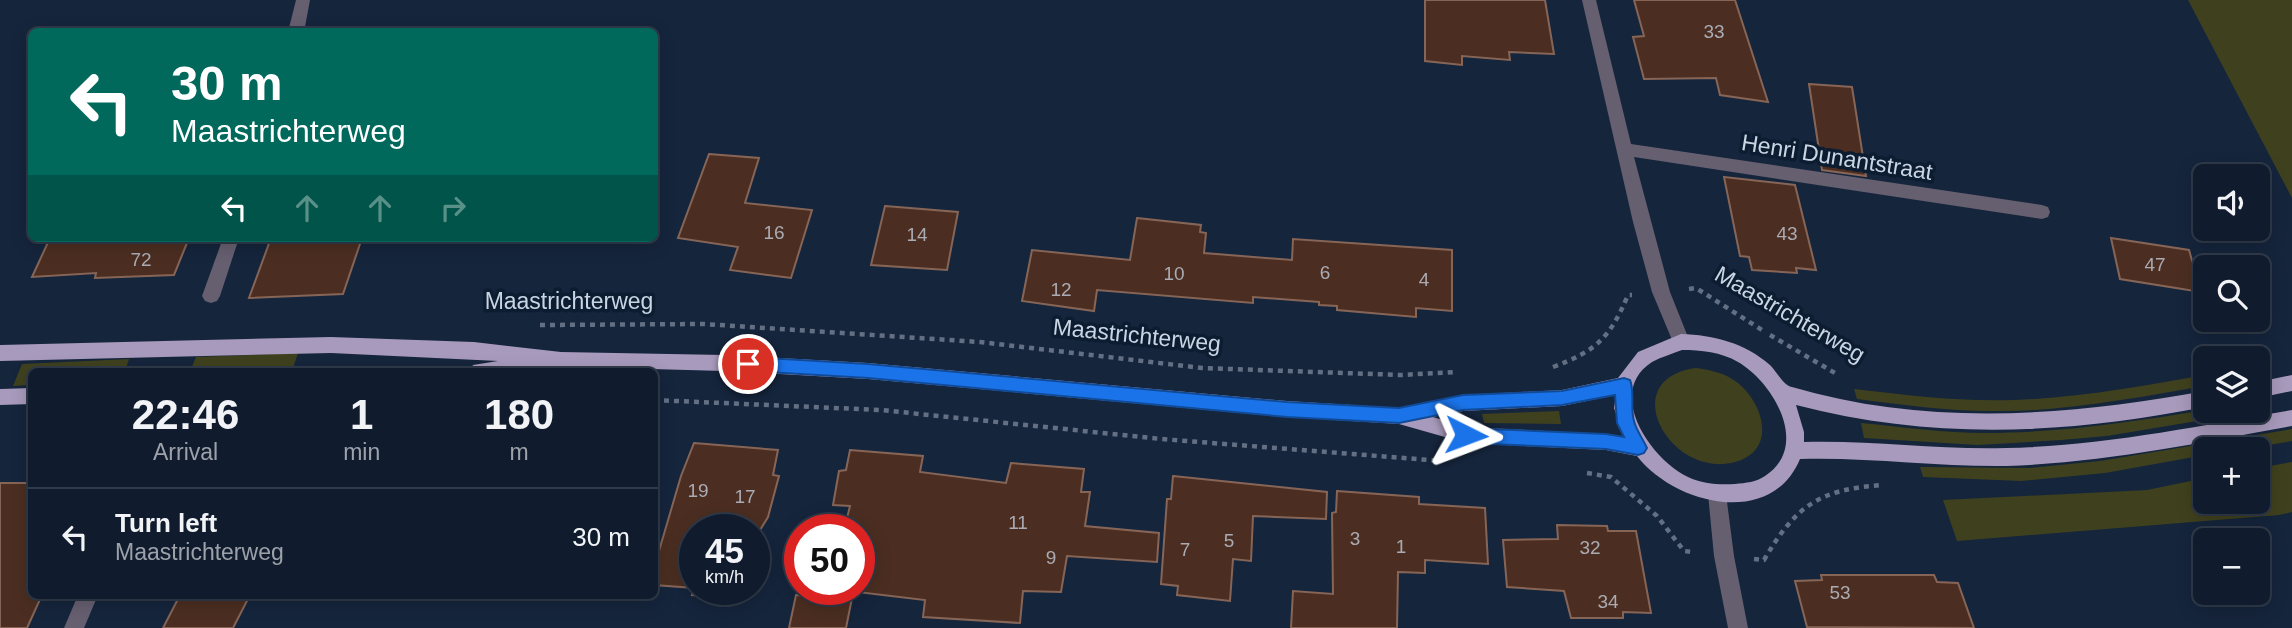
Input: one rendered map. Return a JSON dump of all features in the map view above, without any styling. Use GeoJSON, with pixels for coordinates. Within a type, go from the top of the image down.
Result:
{"type":"FeatureCollection","features":[{"type":"Feature","properties":{"kind":"main road"},"geometry":{"type":"LineString","coordinates":[[1681,342],[1700,342],[1738,353],[1763,370],[1783,393],[1795,422],[1793,451],[1778,476],[1762,488],[1741,494],[1702,491],[1673,479],[1654,465],[1638,448],[1626,423],[1622,398],[1624,385],[1636,364],[1645,356],[1681,342]]}},
{"type":"Feature","properties":{"kind":"main road"},"geometry":{"type":"LineString","coordinates":[[0,354],[331,345],[474,350],[561,360],[724,363],[855,370],[1287,409],[1399,416],[1466,435],[1606,442],[1638,448]]}},
{"type":"Feature","properties":{"kind":"main road"},"geometry":{"type":"LineString","coordinates":[[501,368],[561,360]]}},
{"type":"Feature","properties":{"kind":"main road"},"geometry":{"type":"LineString","coordinates":[[2270,388],[2292,383]]}},
{"type":"Feature","properties":{"kind":"main road"},"geometry":{"type":"LineString","coordinates":[[1399,416],[1463,403],[1562,398],[1624,385]]}},
{"type":"Feature","properties":{"kind":"main road"},"geometry":{"type":"LineString","coordinates":[[1783,393],[1890,417],[1986,424],[2091,418],[2193,401]]}},
{"type":"Feature","properties":{"kind":"main road"},"geometry":{"type":"LineString","coordinates":[[0,397],[28,396]]}},
{"type":"Feature","properties":{"kind":"main road"},"geometry":{"type":"LineString","coordinates":[[1793,451],[1824,449],[2006,457],[2059,455],[2148,443],[2292,418]]}},
{"type":"Feature","properties":{"kind":"street"},"geometry":{"type":"LineString","coordinates":[[297,28],[303,0]]}},
{"type":"Feature","properties":{"kind":"street"},"geometry":{"type":"LineString","coordinates":[[1589,0],[1661,292],[1681,342]]}},
{"type":"Feature","properties":{"kind":"street","name":"Henri Dunantstraat"},"geometry":{"type":"LineString","coordinates":[[1624,149],[2042,212]]}},
{"type":"Feature","properties":{"kind":"street"},"geometry":{"type":"LineString","coordinates":[[211,296],[230,242]]}},
{"type":"Feature","properties":{"kind":"street"},"geometry":{"type":"LineString","coordinates":[[1717,494],[1724,556],[1738,628]]}},
{"type":"Feature","properties":{"kind":"street"},"geometry":{"type":"LineString","coordinates":[[74,628],[86,599]]}},
{"type":"Feature","properties":{"kind":"path","name":"Maastrichterweg"},"geometry":{"type":"LineString","coordinates":[[1540,367],[1554,367],[1590,353],[1615,329],[1628,295],[1696,288],[1836,374]]}},
{"type":"Feature","properties":{"kind":"path","name":"Maastrichterweg"},"geometry":{"type":"LineString","coordinates":[[536,325],[704,324],[979,342],[1202,368],[1401,375],[1470,371]]}},
{"type":"Feature","properties":{"kind":"path"},"geometry":{"type":"LineString","coordinates":[[658,400],[881,410],[1161,439],[1451,462]]}},
{"type":"Feature","properties":{"kind":"path"},"geometry":{"type":"LineString","coordinates":[[1575,472],[1611,477],[1657,516],[1684,551],[1764,560],[1787,525],[1820,499],[1838,491],[1888,484]]}},
{"type":"Feature","properties":{"kind":"green space"},"geometry":{"type":"Polygon","coordinates":[[[2188,0],[2292,0],[2292,198],[2188,0]]]}},
{"type":"Feature","properties":{"kind":"green space"},"geometry":{"type":"Polygon","coordinates":[[[298,353],[293,368],[191,368],[196,357],[298,353]]]}},
{"type":"Feature","properties":{"kind":"green space"},"geometry":{"type":"Polygon","coordinates":[[[129,359],[126,368],[28,368],[28,385],[13,386],[22,364],[129,359]]]}},
{"type":"Feature","properties":{"kind":"green space"},"geometry":{"type":"Polygon","coordinates":[[[1696,368],[1728,377],[1743,387],[1751,398],[1762,423],[1762,435],[1758,446],[1749,456],[1735,462],[1711,464],[1690,456],[1672,443],[1660,426],[1655,407],[1658,390],[1671,376],[1696,368]]]}},
{"type":"Feature","properties":{"kind":"green space"},"geometry":{"type":"Polygon","coordinates":[[[2193,377],[2193,388],[2104,403],[2027,410],[1984,411],[1893,404],[1857,399],[1854,389],[1954,399],[2014,400],[2134,387],[2193,377]]]}},
{"type":"Feature","properties":{"kind":"green space"},"geometry":{"type":"Polygon","coordinates":[[[1559,411],[1561,424],[1484,423],[1482,414],[1559,411]]]}},
{"type":"Feature","properties":{"kind":"green space"},"geometry":{"type":"Polygon","coordinates":[[[2193,412],[2193,422],[2107,436],[1978,445],[1864,438],[1861,423],[1954,432],[2013,433],[2193,412]]]}},
{"type":"Feature","properties":{"kind":"green space"},"geometry":{"type":"Polygon","coordinates":[[[2292,429],[2292,441],[2270,445],[2270,437],[2244,437],[2292,429]]]}},
{"type":"Feature","properties":{"kind":"green space"},"geometry":{"type":"Polygon","coordinates":[[[2193,446],[2193,457],[2105,473],[2021,481],[1923,477],[1920,467],[2030,468],[2100,461],[2193,446]]]}},
{"type":"Feature","properties":{"kind":"green space"},"geometry":{"type":"Polygon","coordinates":[[[2292,462],[2292,512],[2279,515],[1957,541],[1943,500],[2147,490],[2193,480],[2193,514],[2270,514],[2270,466],[2292,462]]]}},
{"type":"Feature","properties":{"kind":"building"},"geometry":{"type":"Polygon","coordinates":[[[1425,0],[1545,0],[1554,54],[1509,52],[1510,60],[1462,56],[1462,65],[1425,61],[1425,0]]]}},
{"type":"Feature","properties":{"kind":"building"},"geometry":{"type":"Polygon","coordinates":[[[1634,0],[1735,0],[1768,102],[1720,95],[1716,78],[1644,79],[1633,37],[1644,36],[1634,0]]]}},
{"type":"Feature","properties":{"kind":"building"},"geometry":{"type":"Polygon","coordinates":[[[1809,84],[1852,87],[1866,176],[1822,170],[1809,84]]]}},
{"type":"Feature","properties":{"kind":"building"},"geometry":{"type":"Polygon","coordinates":[[[709,154],[759,158],[745,203],[812,210],[791,278],[730,270],[738,247],[678,238],[709,154]]]}},
{"type":"Feature","properties":{"kind":"building"},"geometry":{"type":"Polygon","coordinates":[[[1724,177],[1795,185],[1816,270],[1796,268],[1797,273],[1752,270],[1749,257],[1740,256],[1724,177]]]}},
{"type":"Feature","properties":{"kind":"building"},"geometry":{"type":"Polygon","coordinates":[[[885,206],[958,212],[947,270],[871,265],[885,206]]]}},
{"type":"Feature","properties":{"kind":"building"},"geometry":{"type":"Polygon","coordinates":[[[1137,218],[1201,225],[1200,232],[1206,233],[1204,253],[1292,260],[1293,239],[1452,250],[1452,311],[1416,308],[1416,317],[1337,310],[1337,306],[1319,305],[1319,302],[1253,297],[1253,303],[1097,290],[1094,311],[1022,301],[1032,250],[1130,260],[1137,218]]]}},
{"type":"Feature","properties":{"kind":"building"},"geometry":{"type":"Polygon","coordinates":[[[2111,238],[2189,250],[2193,264],[2193,291],[2120,279],[2111,238]]]}},
{"type":"Feature","properties":{"kind":"building"},"geometry":{"type":"Polygon","coordinates":[[[48,242],[187,242],[174,275],[95,278],[96,273],[32,277],[48,242]]]}},
{"type":"Feature","properties":{"kind":"building"},"geometry":{"type":"Polygon","coordinates":[[[270,242],[361,242],[343,294],[249,298],[270,242]]]}},
{"type":"Feature","properties":{"kind":"building"},"geometry":{"type":"Polygon","coordinates":[[[694,443],[778,450],[773,475],[779,476],[769,514],[679,514],[679,587],[658,585],[658,554],[681,476],[694,443]]]}},
{"type":"Feature","properties":{"kind":"building"},"geometry":{"type":"Polygon","coordinates":[[[850,450],[923,456],[920,472],[1006,483],[1011,463],[1084,469],[1081,492],[1090,492],[1085,526],[1159,533],[1157,562],[1067,556],[1061,592],[1023,591],[1020,623],[923,617],[925,600],[875,594],[875,514],[848,514],[850,506],[833,505],[839,471],[846,470],[850,450]]]}},
{"type":"Feature","properties":{"kind":"building"},"geometry":{"type":"Polygon","coordinates":[[[1173,476],[1327,492],[1326,519],[1253,516],[1251,561],[1233,559],[1230,601],[1177,595],[1178,586],[1161,584],[1167,499],[1171,499],[1173,476]]]}},
{"type":"Feature","properties":{"kind":"building"},"geometry":{"type":"Polygon","coordinates":[[[0,483],[28,483],[28,599],[40,599],[27,628],[0,628],[0,483]]]}},
{"type":"Feature","properties":{"kind":"building"},"geometry":{"type":"Polygon","coordinates":[[[1337,491],[1419,497],[1419,504],[1485,508],[1488,564],[1425,560],[1425,573],[1398,572],[1397,628],[1291,628],[1293,591],[1333,594],[1332,513],[1336,512],[1337,491]]]}},
{"type":"Feature","properties":{"kind":"building"},"geometry":{"type":"Polygon","coordinates":[[[1557,525],[1607,526],[1608,531],[1636,531],[1651,613],[1623,612],[1623,618],[1571,618],[1564,591],[1507,587],[1503,540],[1558,539],[1557,525]]]}},
{"type":"Feature","properties":{"kind":"building"},"geometry":{"type":"Polygon","coordinates":[[[1821,575],[1934,575],[1937,582],[1958,583],[1974,628],[1807,627],[1795,581],[1822,580],[1821,575]]]}},
{"type":"Feature","properties":{"kind":"building"},"geometry":{"type":"Polygon","coordinates":[[[178,599],[248,599],[233,628],[163,628],[178,599]]]}},
{"type":"Feature","properties":{"kind":"building"},"geometry":{"type":"Polygon","coordinates":[[[794,605],[851,605],[846,628],[789,628],[794,605]]]}},
{"type":"Feature","properties":{"kind":"route"},"geometry":{"type":"LineString","coordinates":[[748,364],[868,371],[1287,409],[1399,416],[1463,403],[1562,398],[1624,385],[1623,410],[1631,436],[1638,448],[1606,442],[1466,435]]}}]}
